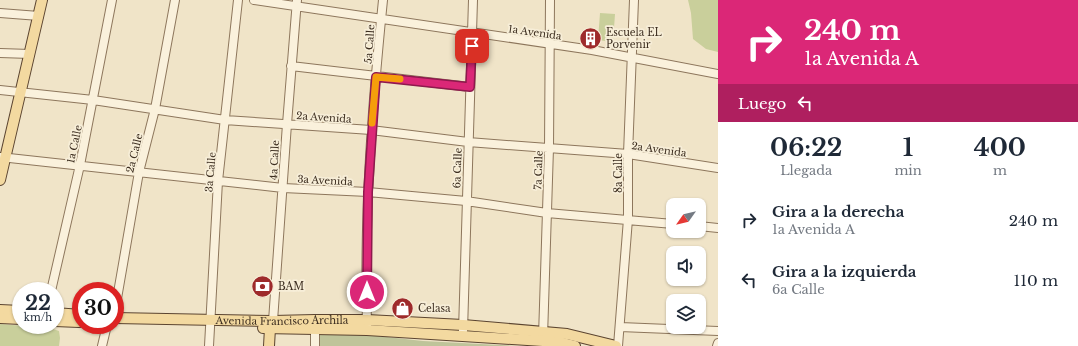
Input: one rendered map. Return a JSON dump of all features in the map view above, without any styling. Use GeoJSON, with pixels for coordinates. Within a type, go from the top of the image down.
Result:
{"type":"FeatureCollection","features":[{"type":"Feature","properties":{"kind":"main road"},"geometry":{"type":"LineString","coordinates":[[0,180],[3,157],[21,92],[42,0]]}},
{"type":"Feature","properties":{"kind":"main road"},"geometry":{"type":"LineString","coordinates":[[0,310],[12,311]]}},
{"type":"Feature","properties":{"kind":"main road"},"geometry":{"type":"LineString","coordinates":[[0,318],[12,319]]}},
{"type":"Feature","properties":{"kind":"main road","name":"Avenida Francisco Archila"},"geometry":{"type":"LineString","coordinates":[[124,318],[271,325],[463,325],[543,336],[575,346]]}},
{"type":"Feature","properties":{"kind":"main road","name":"Avenida Francisco Archila"},"geometry":{"type":"LineString","coordinates":[[124,323],[210,323]]}},
{"type":"Feature","properties":{"kind":"main road"},"geometry":{"type":"LineString","coordinates":[[269,346],[271,325]]}},
{"type":"Feature","properties":{"kind":"main road","name":"Avenida Francisco Archila"},"geometry":{"type":"LineString","coordinates":[[367,325],[462,336],[543,336],[567,334],[617,346]]}},
{"type":"Feature","properties":{"kind":"street","name":"1a Calle"},"geometry":{"type":"LineString","coordinates":[[53,282],[80,165],[112,0]]}},
{"type":"Feature","properties":{"kind":"street","name":"2a Calle"},"geometry":{"type":"LineString","coordinates":[[120,282],[139,172],[155,109],[175,0]]}},
{"type":"Feature","properties":{"kind":"street","name":"3a Calle"},"geometry":{"type":"LineString","coordinates":[[209,346],[218,181],[238,0]]}},
{"type":"Feature","properties":{"kind":"street","name":"1a Avenida"},"geometry":{"type":"LineString","coordinates":[[254,0],[297,3],[381,19],[632,57],[718,74]]}},
{"type":"Feature","properties":{"kind":"street","name":"5a Calle"},"geometry":{"type":"LineString","coordinates":[[367,325],[368,192],[371,130],[383,0]]}},
{"type":"Feature","properties":{"kind":"street","name":"6a Calle"},"geometry":{"type":"LineString","coordinates":[[462,336],[473,0]]}},
{"type":"Feature","properties":{"kind":"street","name":"7a Calle"},"geometry":{"type":"LineString","coordinates":[[543,336],[549,148],[550,0]]}},
{"type":"Feature","properties":{"kind":"street","name":"8a Calle"},"geometry":{"type":"LineString","coordinates":[[617,346],[620,327],[628,219],[628,154],[634,0]]}},
{"type":"Feature","properties":{"kind":"street","name":"4a Calle"},"geometry":{"type":"LineString","coordinates":[[271,325],[297,3]]}},
{"type":"Feature","properties":{"kind":"street"},"geometry":{"type":"LineString","coordinates":[[0,13],[38,16]]}},
{"type":"Feature","properties":{"kind":"street"},"geometry":{"type":"LineString","coordinates":[[0,53],[30,54]]}},
{"type":"Feature","properties":{"kind":"street"},"geometry":{"type":"LineString","coordinates":[[291,66],[470,87]]}},
{"type":"Feature","properties":{"kind":"street","name":"2a Avenida"},"geometry":{"type":"LineString","coordinates":[[0,90],[93,100],[225,120],[371,130],[468,142],[628,154],[718,168]]}},
{"type":"Feature","properties":{"kind":"street","name":"3a Avenida"},"geometry":{"type":"LineString","coordinates":[[3,157],[283,188],[368,192],[547,212],[666,223]]}},
{"type":"Feature","properties":{"kind":"street"},"geometry":{"type":"LineString","coordinates":[[706,227],[718,228]]}},
{"type":"Feature","properties":{"kind":"street"},"geometry":{"type":"LineString","coordinates":[[315,324],[315,346]]}},
{"type":"Feature","properties":{"kind":"street"},"geometry":{"type":"LineString","coordinates":[[620,327],[718,331]]}},
{"type":"Feature","properties":{"kind":"street"},"geometry":{"type":"LineString","coordinates":[[102,346],[105,334]]}},
{"type":"Feature","properties":{"kind":"green space"},"geometry":{"type":"Polygon","coordinates":[[[688,0],[718,0],[718,52],[706,49],[693,39],[691,13],[688,0]]]}},
{"type":"Feature","properties":{"kind":"green space"},"geometry":{"type":"Polygon","coordinates":[[[600,13],[615,14],[613,42],[598,40],[600,13]]]}},
{"type":"Feature","properties":{"kind":"green space"},"geometry":{"type":"Polygon","coordinates":[[[0,324],[12,325],[12,334],[59,334],[59,346],[0,346],[0,324]]]}},
{"type":"Feature","properties":{"kind":"green space"},"geometry":{"type":"Polygon","coordinates":[[[315,329],[423,341],[518,346],[315,346],[315,329]]]}},
{"type":"Feature","properties":{"kind":"slow traffic"},"geometry":{"type":"LineString","coordinates":[[372,123],[376,77],[400,79]]}},
{"type":"Feature","properties":{"kind":"place","name":"Escuela EL Porvenir"},"geometry":{"type":"Point","coordinates":[591,38]}},
{"type":"Feature","properties":{"kind":"place","name":"BAM"},"geometry":{"type":"Point","coordinates":[262,286]}},
{"type":"Feature","properties":{"kind":"place","name":"Celasa"},"geometry":{"type":"Point","coordinates":[402,308]}},
{"type":"Feature","properties":{"kind":"route"},"geometry":{"type":"LineString","coordinates":[[367,292],[368,192],[371,130],[376,77],[470,87],[472,46]]}}]}
